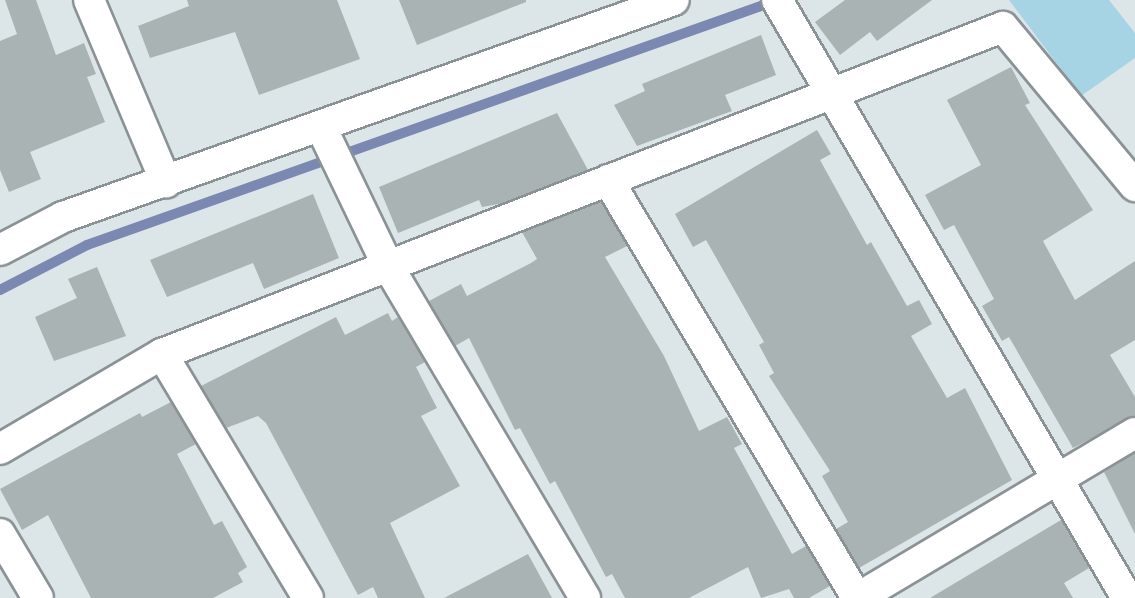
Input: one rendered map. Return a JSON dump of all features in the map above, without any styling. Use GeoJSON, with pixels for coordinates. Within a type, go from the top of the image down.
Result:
{"type":"FeatureCollection","features":[{"type":"Feature","properties":{"kind":"street"},"geometry":{"type":"LineString","coordinates":[[0,250],[63,217],[166,182],[324,137],[674,0]]}},
{"type":"Feature","properties":{"kind":"street"},"geometry":{"type":"LineString","coordinates":[[94,1],[166,182]]}},
{"type":"Feature","properties":{"kind":"street"},"geometry":{"type":"LineString","coordinates":[[781,10],[1127,598]]}},
{"type":"Feature","properties":{"kind":"street"},"geometry":{"type":"LineString","coordinates":[[0,449],[162,354],[1003,27],[1135,186]]}},
{"type":"Feature","properties":{"kind":"street"},"geometry":{"type":"LineString","coordinates":[[324,137],[343,183],[388,266],[585,598]]}},
{"type":"Feature","properties":{"kind":"street"},"geometry":{"type":"LineString","coordinates":[[608,180],[858,598],[1135,433]]}},
{"type":"Feature","properties":{"kind":"street"},"geometry":{"type":"LineString","coordinates":[[162,354],[308,598]]}},
{"type":"Feature","properties":{"kind":"street"},"geometry":{"type":"LineString","coordinates":[[0,534],[38,598]]}},
{"type":"Feature","properties":{"kind":"shaded area"},"geometry":{"type":"Polygon","coordinates":[[[1009,0],[1109,0],[1135,33],[1135,58],[1081,96],[1009,0]]]}},
{"type":"Feature","properties":{"kind":"building"},"geometry":{"type":"Polygon","coordinates":[[[5,0],[36,0],[56,55],[84,43],[96,74],[87,77],[105,122],[30,152],[41,179],[9,192],[0,170],[0,41],[17,34],[5,0]]]}},
{"type":"Feature","properties":{"kind":"building"},"geometry":{"type":"Polygon","coordinates":[[[187,0],[337,0],[360,59],[259,95],[235,32],[150,58],[138,26],[189,6],[187,0]]]}},
{"type":"Feature","properties":{"kind":"building"},"geometry":{"type":"Polygon","coordinates":[[[399,0],[526,0],[526,2],[417,45],[399,0]]]}},
{"type":"Feature","properties":{"kind":"building"},"geometry":{"type":"Polygon","coordinates":[[[845,0],[932,0],[877,41],[870,32],[840,55],[815,22],[845,0]]]}},
{"type":"Feature","properties":{"kind":"building"},"geometry":{"type":"Polygon","coordinates":[[[761,35],[776,75],[725,95],[732,111],[637,146],[614,105],[645,91],[642,84],[761,35]]]}},
{"type":"Feature","properties":{"kind":"building"},"geometry":{"type":"Polygon","coordinates":[[[1011,67],[1030,103],[1025,105],[1093,210],[1043,241],[1075,300],[1135,261],[1135,340],[1110,355],[1135,397],[1135,416],[1073,448],[1009,337],[1002,341],[982,306],[994,299],[954,225],[944,230],[925,195],[981,165],[947,100],[1011,67]]]}},
{"type":"Feature","properties":{"kind":"building"},"geometry":{"type":"Polygon","coordinates":[[[557,113],[588,170],[504,203],[482,207],[479,200],[398,233],[379,187],[557,113]]]}},
{"type":"Feature","properties":{"kind":"building"},"geometry":{"type":"Polygon","coordinates":[[[817,130],[831,154],[820,160],[867,245],[871,242],[907,306],[919,300],[932,324],[911,336],[947,398],[965,388],[1012,480],[859,568],[836,529],[848,522],[822,476],[830,471],[769,376],[774,373],[759,345],[764,342],[706,240],[693,247],[675,214],[817,130]]]}},
{"type":"Feature","properties":{"kind":"building"},"geometry":{"type":"Polygon","coordinates":[[[313,194],[339,258],[264,289],[253,263],[167,297],[150,260],[313,194]]]}},
{"type":"Feature","properties":{"kind":"building"},"geometry":{"type":"Polygon","coordinates":[[[601,202],[627,246],[605,257],[664,356],[699,431],[727,417],[742,444],[734,448],[792,554],[806,546],[830,586],[809,598],[794,598],[789,589],[761,598],[748,567],[689,598],[625,598],[612,574],[606,577],[555,481],[550,484],[520,428],[515,430],[469,338],[455,346],[429,301],[461,284],[467,296],[531,263],[537,259],[522,232],[601,202]]]}},
{"type":"Feature","properties":{"kind":"building"},"geometry":{"type":"Polygon","coordinates":[[[97,267],[126,336],[54,361],[35,317],[77,298],[68,279],[97,267]]]}},
{"type":"Feature","properties":{"kind":"building"},"geometry":{"type":"Polygon","coordinates":[[[388,313],[392,321],[398,317],[425,362],[416,367],[437,408],[421,416],[460,486],[390,523],[425,598],[378,598],[373,587],[358,595],[266,423],[258,416],[226,428],[201,386],[336,317],[345,335],[388,313]]]}},
{"type":"Feature","properties":{"kind":"building"},"geometry":{"type":"Polygon","coordinates":[[[171,402],[196,444],[177,454],[214,525],[222,521],[247,567],[238,573],[243,582],[213,598],[91,598],[48,515],[22,530],[0,489],[140,413],[142,417],[171,402]]]}},
{"type":"Feature","properties":{"kind":"building"},"geometry":{"type":"Polygon","coordinates":[[[1135,453],[1135,534],[1104,472],[1135,453]]]}},
{"type":"Feature","properties":{"kind":"building"},"geometry":{"type":"Polygon","coordinates":[[[1061,520],[1089,568],[1064,583],[1073,598],[930,598],[1061,520]]]}},
{"type":"Feature","properties":{"kind":"building"},"geometry":{"type":"Polygon","coordinates":[[[528,554],[552,598],[444,598],[528,554]]]}},
{"type":"Feature","properties":{"kind":"waterway"},"geometry":{"type":"LineString","coordinates":[[0,290],[87,245],[775,1]]}}]}
